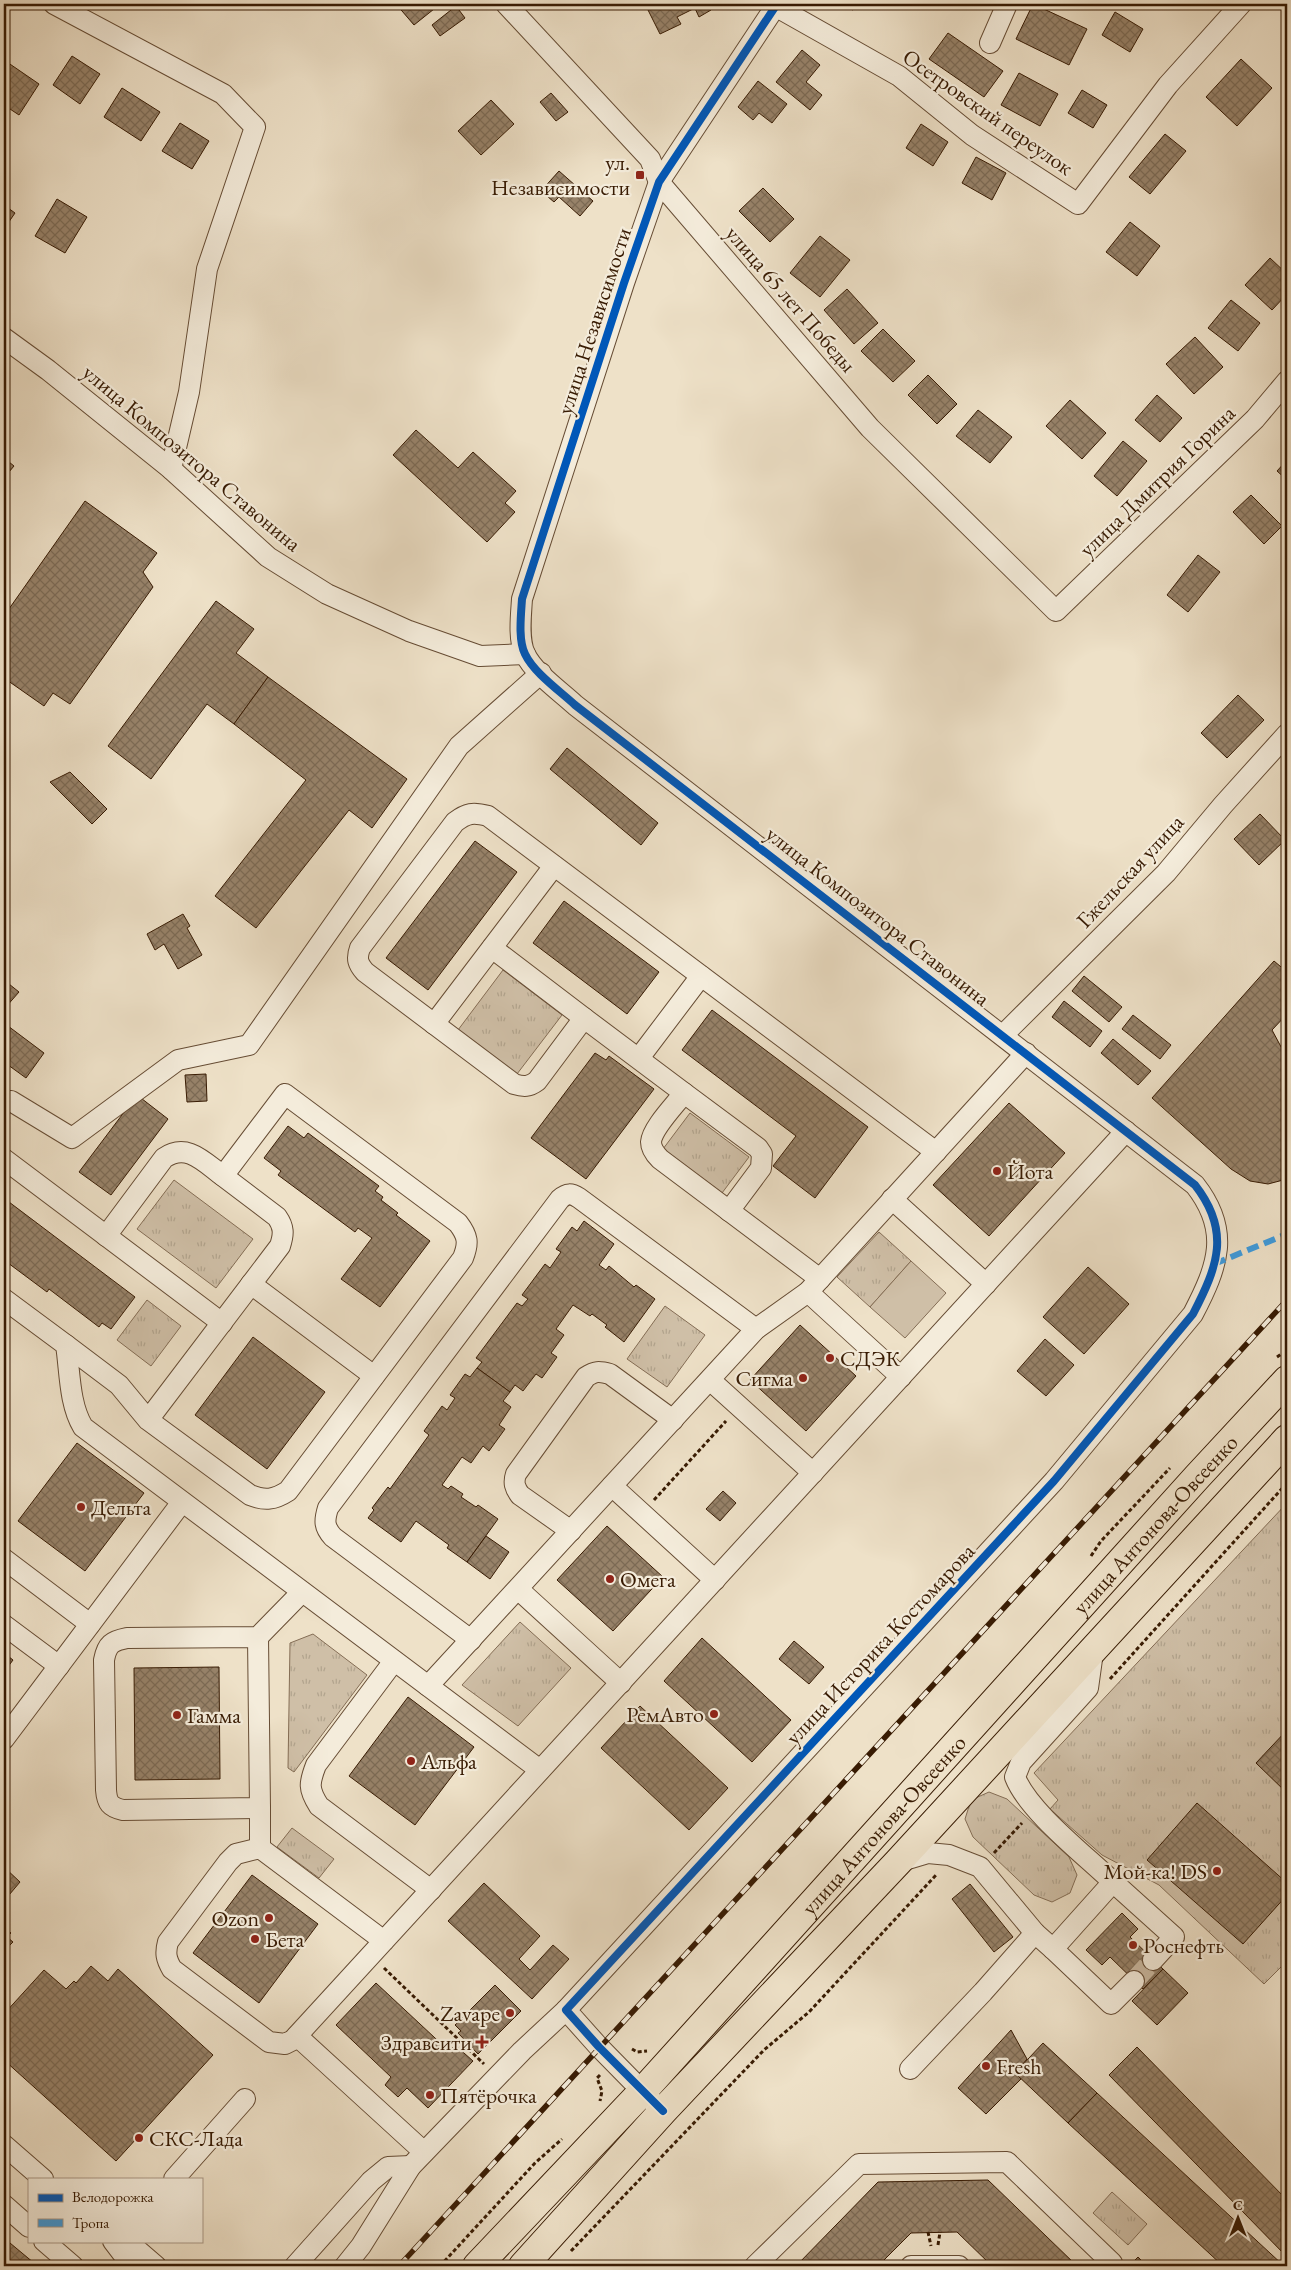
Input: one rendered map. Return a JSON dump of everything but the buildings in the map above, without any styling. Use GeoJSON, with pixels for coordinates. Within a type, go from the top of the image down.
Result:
{"type":"FeatureCollection","features":[{"type":"Feature","properties":{"kind":"highway","name":"улица Антонова-Овсеенко"},"geometry":{"type":"LineString","coordinates":[[477,2266],[642,2092],[1196,1477],[1287,1380]]}},
{"type":"Feature","properties":{"kind":"highway","name":"улица Антонова-Овсеенко"},"geometry":{"type":"LineString","coordinates":[[523,2266],[663,2111],[1093,1652],[1287,1439]]}},
{"type":"Feature","properties":{"kind":"street"},"geometry":{"type":"LineString","coordinates":[[54,4],[223,94],[256,128],[207,269],[189,392],[170,469]]}},
{"type":"Feature","properties":{"kind":"street","name":"улица 65 лет Победы"},"geometry":{"type":"LineString","coordinates":[[506,4],[650,159],[659,182],[870,428],[1056,611]]}},
{"type":"Feature","properties":{"kind":"street"},"geometry":{"type":"LineString","coordinates":[[990,42],[1007,4]]}},
{"type":"Feature","properties":{"kind":"street","name":"Осетровский переулок"},"geometry":{"type":"LineString","coordinates":[[776,5],[899,76],[972,135],[1078,204],[1168,85],[1241,4]]}},
{"type":"Feature","properties":{"kind":"street","name":"улица Независимости"},"geometry":{"type":"LineString","coordinates":[[540,673],[525,654],[520,623],[522,600],[624,282],[659,182],[776,5]]}},
{"type":"Feature","properties":{"kind":"street","name":"улица Композитора Ставонина"},"geometry":{"type":"LineString","coordinates":[[4,338],[48,370],[170,469],[268,557],[327,594],[409,631],[480,656],[525,654]]}},
{"type":"Feature","properties":{"kind":"street","name":"улица Дмитрия Горина"},"geometry":{"type":"LineString","coordinates":[[1056,611],[1255,419],[1287,381]]}},
{"type":"Feature","properties":{"kind":"street"},"geometry":{"type":"LineString","coordinates":[[11,1101],[72,1138],[178,1060],[249,1045],[459,746],[540,673]]}},
{"type":"Feature","properties":{"kind":"street","name":"улица Композитора Ставонина"},"geometry":{"type":"LineString","coordinates":[[540,673],[575,705],[1195,1185]]}},
{"type":"Feature","properties":{"kind":"street","name":"Гжельская улица"},"geometry":{"type":"LineString","coordinates":[[1003,1035],[1166,873],[1223,805],[1287,734]]}},
{"type":"Feature","properties":{"kind":"street"},"geometry":{"type":"LineString","coordinates":[[584,1018],[537,1081],[530,1086],[522,1087],[514,1084],[365,972],[358,964],[357,956],[360,948],[455,822],[465,814],[475,812],[488,816],[936,1152]]}},
{"type":"Feature","properties":{"kind":"street"},"geometry":{"type":"LineString","coordinates":[[434,1024],[554,866]]}},
{"type":"Feature","properties":{"kind":"street"},"geometry":{"type":"LineString","coordinates":[[492,948],[758,1148],[762,1154],[761,1168],[729,1211]]}},
{"type":"Feature","properties":{"kind":"street"},"geometry":{"type":"LineString","coordinates":[[638,1058],[701,976]]}},
{"type":"Feature","properties":{"kind":"street"},"geometry":{"type":"LineString","coordinates":[[428,1686],[756,1330],[814,1286],[1026,1053]]}},
{"type":"Feature","properties":{"kind":"street"},"geometry":{"type":"LineString","coordinates":[[684,1093],[654,1132],[651,1142],[653,1151],[660,1159],[729,1211],[814,1286],[901,1377]]}},
{"type":"Feature","properties":{"kind":"street"},"geometry":{"type":"LineString","coordinates":[[4,1299],[119,1385],[148,1420],[250,1495],[263,1500],[276,1498],[288,1491],[463,1258],[467,1248],[465,1232],[458,1223],[285,1094],[223,1176]]}},
{"type":"Feature","properties":{"kind":"street"},"geometry":{"type":"LineString","coordinates":[[260,1848],[236,1854],[228,1862],[168,1942],[165,1950],[166,1960],[172,1969],[269,2042],[285,2044],[297,2036],[1126,1131]]}},
{"type":"Feature","properties":{"kind":"street"},"geometry":{"type":"LineString","coordinates":[[106,1236],[164,1158],[173,1152],[183,1151],[195,1155],[276,1216],[282,1225],[283,1235],[280,1246],[148,1420]]}},
{"type":"Feature","properties":{"kind":"street"},"geometry":{"type":"LineString","coordinates":[[4,1159],[222,1322]]}},
{"type":"Feature","properties":{"kind":"street","name":"улица Историка Костомарова"},"geometry":{"type":"LineString","coordinates":[[345,2266],[361,2246],[418,2159],[498,2076],[566,2010],[1054,1481],[1193,1314],[1208,1284],[1214,1264],[1218,1234],[1213,1214],[1206,1199],[1195,1185]]}},
{"type":"Feature","properties":{"kind":"street"},"geometry":{"type":"LineString","coordinates":[[471,1640],[333,1537],[326,1528],[324,1519],[328,1508],[560,1199],[566,1194],[572,1194],[579,1198],[756,1330]]}},
{"type":"Feature","properties":{"kind":"street"},"geometry":{"type":"LineString","coordinates":[[892,1199],[986,1284]]}},
{"type":"Feature","properties":{"kind":"street"},"geometry":{"type":"LineString","coordinates":[[250,1284],[374,1376]]}},
{"type":"Feature","properties":{"kind":"street"},"geometry":{"type":"LineString","coordinates":[[66,1345],[75,1405],[78,1418],[83,1427],[540,1770]]}},
{"type":"Feature","properties":{"kind":"street"},"geometry":{"type":"LineString","coordinates":[[570,1532],[520,1495],[515,1489],[514,1481],[516,1474],[586,1377],[593,1372],[600,1371],[610,1374],[673,1420]]}},
{"type":"Feature","properties":{"kind":"street"},"geometry":{"type":"LineString","coordinates":[[710,1380],[813,1473]]}},
{"type":"Feature","properties":{"kind":"street"},"geometry":{"type":"LineString","coordinates":[[612,1486],[715,1580]]}},
{"type":"Feature","properties":{"kind":"street"},"geometry":{"type":"LineString","coordinates":[[4,1739],[182,1502]]}},
{"type":"Feature","properties":{"kind":"street"},"geometry":{"type":"LineString","coordinates":[[4,1559],[90,1624]]}},
{"type":"Feature","properties":{"kind":"street"},"geometry":{"type":"LineString","coordinates":[[518,1589],[621,1683]]}},
{"type":"Feature","properties":{"kind":"street"},"geometry":{"type":"LineString","coordinates":[[302,1592],[258,1637],[260,1848],[378,1948]]}},
{"type":"Feature","properties":{"kind":"street"},"geometry":{"type":"LineString","coordinates":[[4,1625],[59,1666]]}},
{"type":"Feature","properties":{"kind":"street"},"geometry":{"type":"LineString","coordinates":[[258,1637],[127,1638],[113,1641],[107,1648],[104,1660],[105,1762],[107,1801],[112,1807],[123,1810],[260,1808]]}},
{"type":"Feature","properties":{"kind":"street"},"geometry":{"type":"LineString","coordinates":[[1093,1652],[1088,1688],[1021,1762],[1015,1777],[1020,1789],[1036,1809],[1174,1937],[1153,1960]]}},
{"type":"Feature","properties":{"kind":"street"},"geometry":{"type":"LineString","coordinates":[[394,1661],[316,1765],[310,1779],[311,1794],[319,1806],[431,1890]]}},
{"type":"Feature","properties":{"kind":"street"},"geometry":{"type":"LineString","coordinates":[[898,1862],[928,1852],[949,1855],[980,1867],[1035,1933],[1110,2004],[1134,1981]]}},
{"type":"Feature","properties":{"kind":"street"},"geometry":{"type":"LineString","coordinates":[[1053,1949],[1113,1882]]}},
{"type":"Feature","properties":{"kind":"street"},"geometry":{"type":"LineString","coordinates":[[910,2069],[983,1992],[1035,1933]]}},
{"type":"Feature","properties":{"kind":"street"},"geometry":{"type":"LineString","coordinates":[[566,2010],[642,2092],[663,2111]]}},
{"type":"Feature","properties":{"kind":"street"},"geometry":{"type":"LineString","coordinates":[[295,2266],[371,2181],[388,2167],[418,2159],[297,2036]]}},
{"type":"Feature","properties":{"kind":"street"},"geometry":{"type":"LineString","coordinates":[[175,2178],[244,2100]]}},
{"type":"Feature","properties":{"kind":"street"},"geometry":{"type":"LineString","coordinates":[[4,2146],[42,2178]]}},
{"type":"Feature","properties":{"kind":"street"},"geometry":{"type":"LineString","coordinates":[[755,2266],[858,2164],[1006,2162],[1112,2264],[1109,2266]]}},
{"type":"Feature","properties":{"kind":"street"},"geometry":{"type":"LineString","coordinates":[[4,2205],[28,2226]]}},
{"type":"Feature","properties":{"kind":"street"},"geometry":{"type":"LineString","coordinates":[[45,2242],[72,2266]]}},
{"type":"Feature","properties":{"kind":"street"},"geometry":{"type":"LineString","coordinates":[[118,2242],[132,2266]]}},
{"type":"Feature","properties":{"kind":"street"},"geometry":{"type":"LineString","coordinates":[[118,2242],[156,2266]]}},
{"type":"Feature","properties":{"kind":"street"},"geometry":{"type":"LineString","coordinates":[[911,2266],[959,2266]]}},
{"type":"Feature","properties":{"kind":"path"},"geometry":{"type":"LineString","coordinates":[[642,1513],[740,1406]]}},
{"type":"Feature","properties":{"kind":"path"},"geometry":{"type":"LineString","coordinates":[[1107,1682],[1287,1483]]}},
{"type":"Feature","properties":{"kind":"path"},"geometry":{"type":"LineString","coordinates":[[980,1867],[1036,1809]]}},
{"type":"Feature","properties":{"kind":"path"},"geometry":{"type":"LineString","coordinates":[[571,2252],[758,2057],[809,2012],[938,1873],[944,1870]]}},
{"type":"Feature","properties":{"kind":"path"},"geometry":{"type":"LineString","coordinates":[[378,1948],[498,2076]]}},
{"type":"Feature","properties":{"kind":"path"},"geometry":{"type":"LineString","coordinates":[[600,2104],[602,2091],[597,2078],[613,2061]]}},
{"type":"Feature","properties":{"kind":"path"},"geometry":{"type":"LineString","coordinates":[[440,2266],[535,2163],[564,2137]]}},
{"type":"Feature","properties":{"kind":"green space"},"geometry":{"type":"Polygon","coordinates":[[[503,970],[562,1015],[517,1074],[458,1030],[503,970]]]}},
{"type":"Feature","properties":{"kind":"green space"},"geometry":{"type":"Polygon","coordinates":[[[690,1113],[749,1157],[722,1193],[663,1149],[690,1113]]]}},
{"type":"Feature","properties":{"kind":"green space"},"geometry":{"type":"Polygon","coordinates":[[[174,1180],[253,1239],[216,1288],[137,1229],[174,1180]]]}},
{"type":"Feature","properties":{"kind":"green space"},"geometry":{"type":"Polygon","coordinates":[[[879,1232],[911,1261],[870,1307],[837,1277],[879,1232]]]}},
{"type":"Feature","properties":{"kind":"green space"},"geometry":{"type":"Polygon","coordinates":[[[911,1261],[946,1293],[905,1338],[870,1307],[911,1261]]]}},
{"type":"Feature","properties":{"kind":"green space"},"geometry":{"type":"Polygon","coordinates":[[[147,1300],[181,1326],[151,1366],[117,1340],[147,1300]]]}},
{"type":"Feature","properties":{"kind":"green space"},"geometry":{"type":"Polygon","coordinates":[[[665,1306],[705,1335],[667,1387],[627,1359],[665,1306]]]}},
{"type":"Feature","properties":{"kind":"green space"},"geometry":{"type":"Polygon","coordinates":[[[1287,1503],[1287,1961],[1264,1984],[1159,1885],[1102,1855],[1050,1809],[1058,1800],[1034,1773],[1287,1503]]]}},
{"type":"Feature","properties":{"kind":"green space"},"geometry":{"type":"Polygon","coordinates":[[[520,1622],[571,1668],[518,1726],[462,1685],[520,1622]]]}},
{"type":"Feature","properties":{"kind":"green space"},"geometry":{"type":"Polygon","coordinates":[[[313,1634],[367,1675],[294,1772],[288,1768],[290,1643],[313,1634]]]}},
{"type":"Feature","properties":{"kind":"green space"},"geometry":{"type":"Polygon","coordinates":[[[989,1792],[1007,1799],[1069,1857],[1077,1875],[1070,1893],[1052,1902],[1034,1895],[973,1837],[965,1819],[971,1800],[989,1792]]]}},
{"type":"Feature","properties":{"kind":"green space"},"geometry":{"type":"Polygon","coordinates":[[[292,1828],[334,1859],[319,1878],[277,1847],[292,1828]]]}},
{"type":"Feature","properties":{"kind":"green space"},"geometry":{"type":"Polygon","coordinates":[[[1112,2192],[1147,2224],[1128,2245],[1093,2213],[1112,2192]]]}},
{"type":"Feature","properties":{"kind":"tunnel"},"geometry":{"type":"LineString","coordinates":[[1134,1981],[1153,1960]]}},
{"type":"Feature","properties":{"kind":"railway"},"geometry":{"type":"LineString","coordinates":[[399,2266],[1287,1300]]}},
{"type":"Feature","properties":{"kind":"marked path"},"geometry":{"type":"LineString","coordinates":[[1214,1264],[1287,1234]]}},
{"type":"Feature","properties":{"kind":"cycle path"},"geometry":{"type":"LineString","coordinates":[[663,2111],[599,2047],[566,2010],[1054,1481],[1193,1314],[1209,1280],[1217,1249],[1217,1233],[1213,1218],[1206,1202],[1195,1185],[575,705],[534,668],[525,654],[521,642],[520,627],[522,599],[624,283],[659,182],[777,4]]}},
{"type":"Feature","properties":{"kind":"place","name":"ул. Независимости"},"geometry":{"type":"Point","coordinates":[640,175]}},
{"type":"Feature","properties":{"kind":"place","name":"Йота"},"geometry":{"type":"Point","coordinates":[997,1171]}},
{"type":"Feature","properties":{"kind":"place","name":"СДЭК"},"geometry":{"type":"Point","coordinates":[830,1358]}},
{"type":"Feature","properties":{"kind":"place","name":"Сигма"},"geometry":{"type":"Point","coordinates":[803,1378]}},
{"type":"Feature","properties":{"kind":"place","name":"Дельта"},"geometry":{"type":"Point","coordinates":[81,1507]}},
{"type":"Feature","properties":{"kind":"place","name":"Омега"},"geometry":{"type":"Point","coordinates":[610,1579]}},
{"type":"Feature","properties":{"kind":"place","name":"РемАвто"},"geometry":{"type":"Point","coordinates":[714,1714]}},
{"type":"Feature","properties":{"kind":"place","name":"Гамма"},"geometry":{"type":"Point","coordinates":[177,1715]}},
{"type":"Feature","properties":{"kind":"place","name":"Альфа"},"geometry":{"type":"Point","coordinates":[411,1761]}},
{"type":"Feature","properties":{"kind":"place","name":"Мой-ка! DS"},"geometry":{"type":"Point","coordinates":[1217,1871]}},
{"type":"Feature","properties":{"kind":"place","name":"Ozon"},"geometry":{"type":"Point","coordinates":[269,1918]}},
{"type":"Feature","properties":{"kind":"place","name":"Бета"},"geometry":{"type":"Point","coordinates":[255,1939]}},
{"type":"Feature","properties":{"kind":"place","name":"Роснефть"},"geometry":{"type":"Point","coordinates":[1133,1945]}},
{"type":"Feature","properties":{"kind":"place","name":"Zavape"},"geometry":{"type":"Point","coordinates":[510,2013]}},
{"type":"Feature","properties":{"kind":"place","name":"Здравсити"},"geometry":{"type":"Point","coordinates":[482,2042]}},
{"type":"Feature","properties":{"kind":"place","name":"Fresh"},"geometry":{"type":"Point","coordinates":[986,2066]}},
{"type":"Feature","properties":{"kind":"place","name":"Пятёрочка"},"geometry":{"type":"Point","coordinates":[430,2095]}},
{"type":"Feature","properties":{"kind":"place","name":"СКС-Лада"},"geometry":{"type":"Point","coordinates":[139,2138]}}]}
